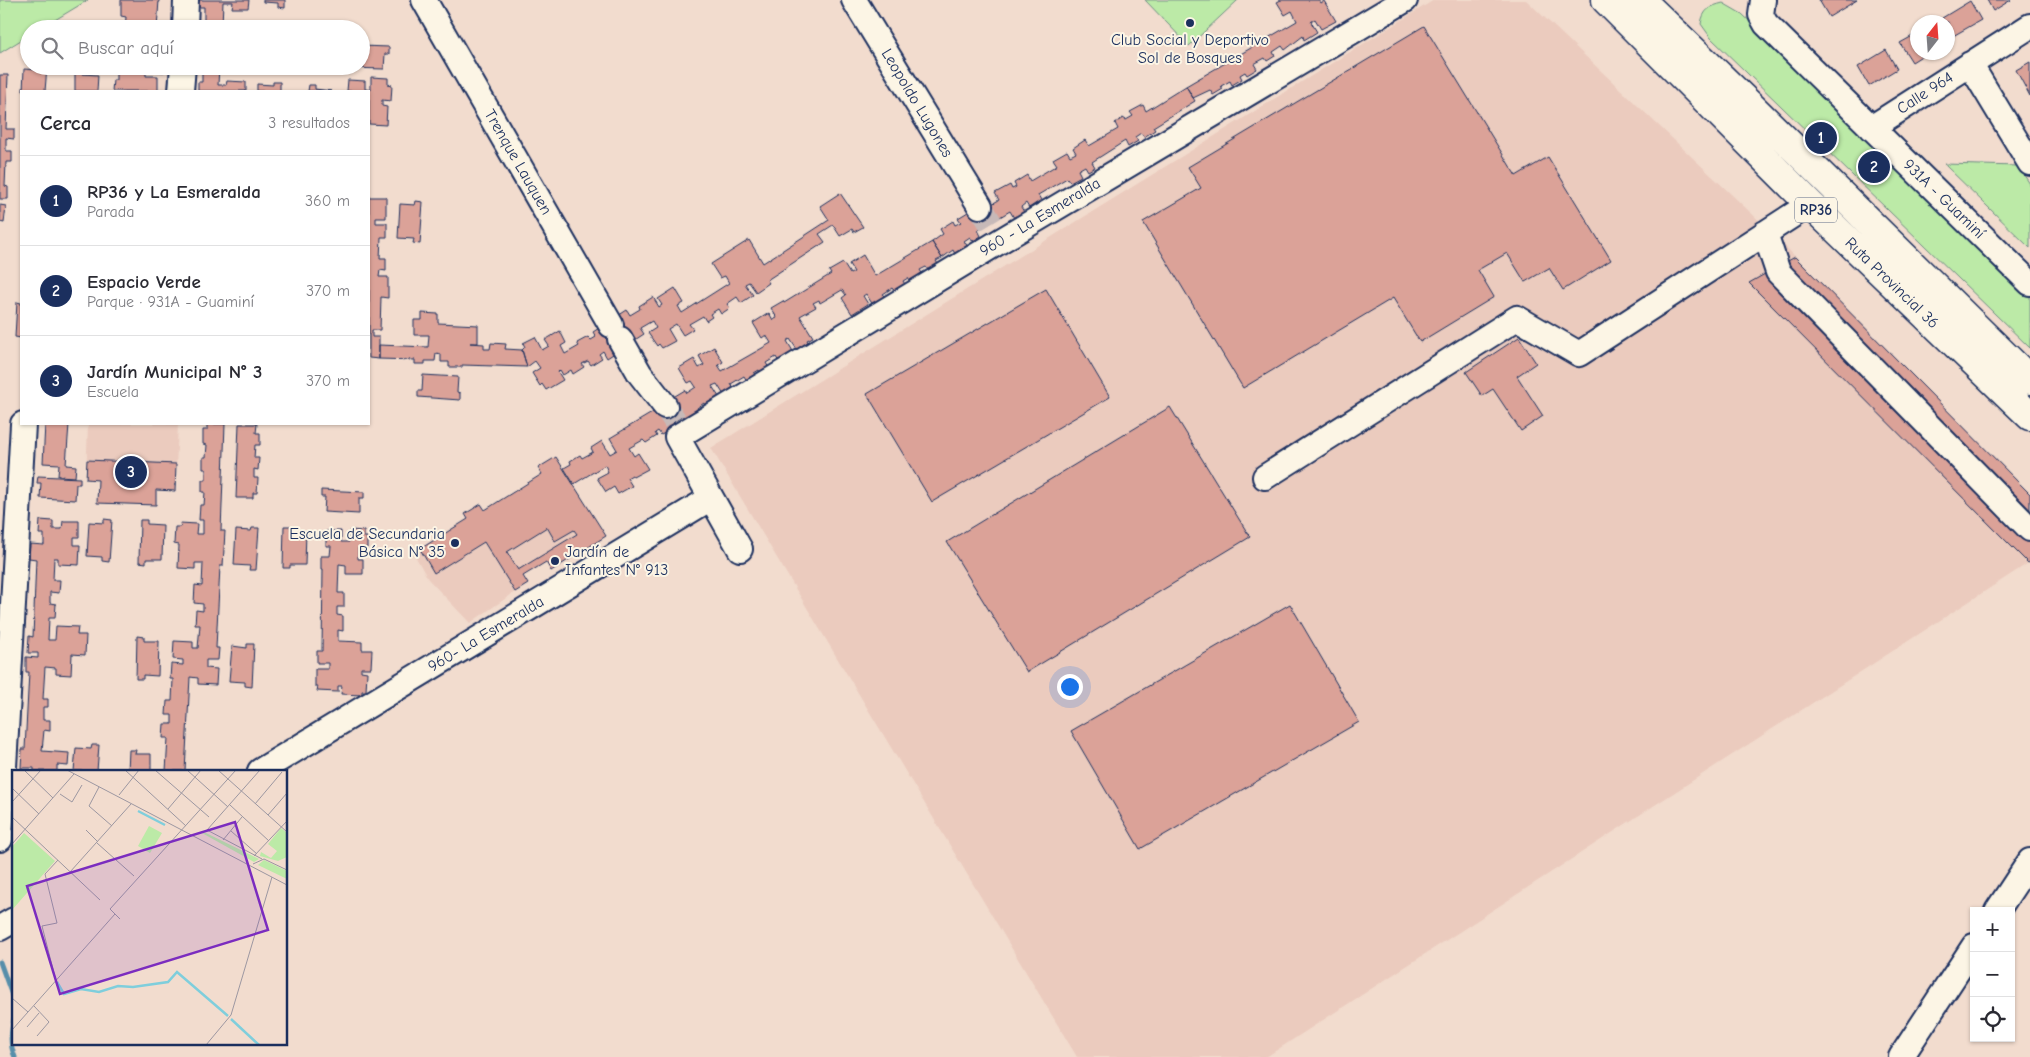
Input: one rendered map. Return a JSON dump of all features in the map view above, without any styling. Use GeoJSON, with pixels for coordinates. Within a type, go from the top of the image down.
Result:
{"type":"FeatureCollection","features":[{"type":"Feature","properties":{"kind":"main road","name":"Ruta Provincial 36"},"geometry":{"type":"LineString","coordinates":[[1606,0],[1810,204],[2030,416]]}},
{"type":"Feature","properties":{"kind":"main road","name":"Ruta Provincial 36"},"geometry":{"type":"LineString","coordinates":[[1641,0],[1748,102],[2030,380]]}},
{"type":"Feature","properties":{"kind":"street"},"geometry":{"type":"LineString","coordinates":[[185,20],[186,0]]}},
{"type":"Feature","properties":{"kind":"street","name":"Trenque Lauquen"},"geometry":{"type":"LineString","coordinates":[[424,0],[640,374],[675,425],[711,498],[740,549]]}},
{"type":"Feature","properties":{"kind":"street","name":"Leopoldo Lugones"},"geometry":{"type":"LineString","coordinates":[[854,0],[991,223]]}},
{"type":"Feature","properties":{"kind":"street","name":"960 - La Esmeralda"},"geometry":{"type":"LineString","coordinates":[[675,425],[991,223],[1405,0]]}},
{"type":"Feature","properties":{"kind":"street","name":"931A - Guaminí"},"geometry":{"type":"LineString","coordinates":[[1762,3],[1761,15],[1766,24],[2030,283]]}},
{"type":"Feature","properties":{"kind":"street","name":"Calle 964"},"geometry":{"type":"LineString","coordinates":[[1871,128],[2030,26]]}},
{"type":"Feature","properties":{"kind":"street"},"geometry":{"type":"LineString","coordinates":[[1970,64],[2030,163]]}},
{"type":"Feature","properties":{"kind":"street"},"geometry":{"type":"LineString","coordinates":[[182,90],[183,75]]}},
{"type":"Feature","properties":{"kind":"street"},"geometry":{"type":"LineString","coordinates":[[1265,477],[1517,318],[1579,354],[1810,204]]}},
{"type":"Feature","properties":{"kind":"street"},"geometry":{"type":"LineString","coordinates":[[1765,233],[1778,272],[2030,529]]}},
{"type":"Feature","properties":{"kind":"street"},"geometry":{"type":"LineString","coordinates":[[0,839],[22,425]]}},
{"type":"Feature","properties":{"kind":"street","name":"960- La Esmeralda"},"geometry":{"type":"LineString","coordinates":[[262,770],[711,498]]}},
{"type":"Feature","properties":{"kind":"street"},"geometry":{"type":"LineString","coordinates":[[0,834],[12,849]]}},
{"type":"Feature","properties":{"kind":"street"},"geometry":{"type":"LineString","coordinates":[[2000,907],[2030,861]]}},
{"type":"Feature","properties":{"kind":"street"},"geometry":{"type":"LineString","coordinates":[[0,928],[12,921]]}},
{"type":"Feature","properties":{"kind":"street"},"geometry":{"type":"LineString","coordinates":[[1901,1057],[1970,952]]}},
{"type":"Feature","properties":{"kind":"shaded area"},"geometry":{"type":"Polygon","coordinates":[[[1434,0],[1526,0],[1769,230],[2030,494],[2030,562],[1266,1057],[1077,1057],[711,448],[1434,0]]]}},
{"type":"Feature","properties":{"kind":"shaded area"},"geometry":{"type":"Polygon","coordinates":[[[88,425],[178,425],[175,491],[156,490],[156,505],[97,503],[98,480],[86,479],[88,425]]]}},
{"type":"Feature","properties":{"kind":"shaded area"},"geometry":{"type":"Polygon","coordinates":[[[547,527],[555,541],[574,530],[577,534],[518,570],[507,552],[547,527]]]}},
{"type":"Feature","properties":{"kind":"shaded area"},"geometry":{"type":"Polygon","coordinates":[[[484,542],[515,592],[470,623],[428,579],[413,552],[420,549],[435,573],[484,542]]]}},
{"type":"Feature","properties":{"kind":"green space"},"geometry":{"type":"Polygon","coordinates":[[[0,0],[88,0],[55,20],[20,20],[20,41],[0,53],[0,0]]]}},
{"type":"Feature","properties":{"kind":"green space","name":"Club Social y Deportivo Sol de Bosques"},"geometry":{"type":"Polygon","coordinates":[[[1145,0],[1238,0],[1189,46],[1145,0]]]}},
{"type":"Feature","properties":{"kind":"green space"},"geometry":{"type":"Polygon","coordinates":[[[1723,3],[1742,14],[1868,131],[2030,290],[2030,348],[1711,38],[1701,24],[1703,15],[1708,9],[1723,3]]]}},
{"type":"Feature","properties":{"kind":"green space"},"geometry":{"type":"Polygon","coordinates":[[[1944,164],[2018,166],[2030,184],[2030,248],[1944,164]]]}},
{"type":"Feature","properties":{"kind":"building"},"geometry":{"type":"Polygon","coordinates":[[[121,0],[159,0],[158,20],[126,20],[126,17],[121,16],[121,0]]]}},
{"type":"Feature","properties":{"kind":"building"},"geometry":{"type":"Polygon","coordinates":[[[196,0],[249,0],[248,8],[232,8],[233,2],[223,2],[222,20],[204,20],[204,7],[196,7],[196,0]]]}},
{"type":"Feature","properties":{"kind":"building"},"geometry":{"type":"Polygon","coordinates":[[[263,0],[285,0],[285,8],[278,7],[278,3],[263,2],[263,0]]]}},
{"type":"Feature","properties":{"kind":"building"},"geometry":{"type":"Polygon","coordinates":[[[1281,0],[1319,0],[1321,3],[1324,1],[1336,21],[1321,29],[1315,19],[1311,22],[1317,32],[1304,40],[1303,36],[1285,50],[1282,46],[1273,52],[1275,56],[1267,61],[1265,58],[1254,64],[1257,69],[1247,75],[1245,72],[1240,75],[1242,79],[1232,85],[1230,81],[1221,86],[1223,89],[1213,95],[1210,90],[1193,98],[1186,86],[1297,21],[1292,11],[1285,15],[1277,2],[1281,0]]]}},
{"type":"Feature","properties":{"kind":"building"},"geometry":{"type":"Polygon","coordinates":[[[1819,0],[1857,0],[1829,17],[1819,0]]]}},
{"type":"Feature","properties":{"kind":"building"},"geometry":{"type":"Polygon","coordinates":[[[1987,0],[2011,0],[1993,11],[1987,0]]]}},
{"type":"Feature","properties":{"kind":"building"},"geometry":{"type":"Polygon","coordinates":[[[1970,1],[1981,20],[1955,35],[1955,15],[1947,15],[1970,1]]]}},
{"type":"Feature","properties":{"kind":"building"},"geometry":{"type":"Polygon","coordinates":[[[1424,26],[1516,176],[1548,157],[1611,260],[1563,290],[1549,268],[1525,282],[1507,253],[1478,270],[1494,297],[1420,342],[1393,298],[1243,388],[1143,222],[1201,188],[1188,167],[1424,26]]]}},
{"type":"Feature","properties":{"kind":"building"},"geometry":{"type":"Polygon","coordinates":[[[1910,37],[1910,59],[1900,43],[1910,37]]]}},
{"type":"Feature","properties":{"kind":"building"},"geometry":{"type":"Polygon","coordinates":[[[370,46],[389,47],[389,54],[385,54],[384,69],[370,69],[370,46]]]}},
{"type":"Feature","properties":{"kind":"building"},"geometry":{"type":"Polygon","coordinates":[[[1886,50],[1897,69],[1869,86],[1858,67],[1886,50]]]}},
{"type":"Feature","properties":{"kind":"building"},"geometry":{"type":"Polygon","coordinates":[[[2030,62],[2030,96],[2016,70],[2030,62]]]}},
{"type":"Feature","properties":{"kind":"building"},"geometry":{"type":"Polygon","coordinates":[[[0,75],[8,75],[6,129],[14,129],[14,139],[6,138],[6,151],[12,151],[12,162],[6,162],[5,186],[8,187],[8,199],[0,199],[0,75]]]}},
{"type":"Feature","properties":{"kind":"building"},"geometry":{"type":"Polygon","coordinates":[[[24,75],[46,75],[45,90],[23,90],[24,75]]]}},
{"type":"Feature","properties":{"kind":"building"},"geometry":{"type":"Polygon","coordinates":[[[75,75],[98,75],[97,90],[75,90],[75,75]]]}},
{"type":"Feature","properties":{"kind":"building"},"geometry":{"type":"Polygon","coordinates":[[[116,75],[158,76],[158,90],[112,90],[113,80],[116,80],[116,75]]]}},
{"type":"Feature","properties":{"kind":"building"},"geometry":{"type":"Polygon","coordinates":[[[202,75],[219,75],[218,85],[226,85],[227,81],[246,82],[246,90],[198,90],[198,82],[202,82],[202,75]]]}},
{"type":"Feature","properties":{"kind":"building"},"geometry":{"type":"Polygon","coordinates":[[[371,77],[388,78],[388,84],[392,85],[391,101],[382,100],[382,106],[387,107],[386,125],[370,124],[370,90],[347,90],[348,80],[365,81],[365,89],[371,90],[371,77]]]}},
{"type":"Feature","properties":{"kind":"building"},"geometry":{"type":"Polygon","coordinates":[[[273,82],[280,82],[280,90],[257,90],[257,84],[273,85],[273,82]]]}},
{"type":"Feature","properties":{"kind":"building"},"geometry":{"type":"Polygon","coordinates":[[[309,85],[315,85],[315,89],[323,90],[308,90],[309,85]]]}},
{"type":"Feature","properties":{"kind":"building"},"geometry":{"type":"Polygon","coordinates":[[[1186,86],[1195,101],[1153,127],[1155,130],[1144,137],[1141,133],[1135,137],[1138,141],[1128,147],[1125,141],[1092,162],[1095,167],[1088,171],[1085,166],[1078,170],[1081,176],[1070,182],[1067,178],[1038,195],[1041,200],[1029,208],[1026,203],[1021,207],[1024,212],[1014,218],[1010,211],[978,230],[981,236],[973,241],[970,237],[964,241],[968,247],[955,254],[953,250],[942,258],[932,242],[943,234],[940,229],[953,221],[955,225],[961,222],[958,218],[973,209],[975,213],[999,200],[995,193],[1010,185],[1012,189],[1016,187],[1014,183],[1027,175],[1030,181],[1057,165],[1053,159],[1067,151],[1070,156],[1076,153],[1073,148],[1085,140],[1089,146],[1118,129],[1115,123],[1123,118],[1126,120],[1133,116],[1130,112],[1143,105],[1146,111],[1186,86]]]}},
{"type":"Feature","properties":{"kind":"building"},"geometry":{"type":"Polygon","coordinates":[[[840,193],[863,227],[854,232],[852,229],[840,236],[833,225],[819,234],[825,242],[767,280],[769,283],[756,292],[749,282],[745,284],[753,295],[741,303],[737,297],[727,304],[730,308],[721,314],[718,309],[710,314],[712,317],[706,321],[703,316],[689,324],[693,329],[683,335],[676,324],[668,329],[675,341],[662,348],[659,344],[657,346],[648,333],[656,328],[652,321],[640,328],[644,334],[607,358],[603,351],[599,354],[602,358],[591,365],[588,361],[582,364],[584,367],[573,374],[571,370],[563,375],[560,370],[558,372],[563,380],[546,390],[542,384],[540,386],[532,373],[540,368],[535,361],[527,367],[522,350],[525,347],[523,343],[535,337],[542,350],[549,346],[545,340],[560,331],[566,343],[561,346],[565,354],[579,346],[577,343],[588,337],[591,340],[596,337],[593,332],[627,310],[630,315],[640,309],[639,306],[653,297],[659,307],[662,305],[658,299],[675,288],[684,303],[678,306],[682,313],[729,283],[725,276],[720,278],[711,264],[749,240],[763,263],[829,220],[820,206],[840,193]]]}},
{"type":"Feature","properties":{"kind":"building"},"geometry":{"type":"Polygon","coordinates":[[[370,197],[386,197],[386,218],[376,218],[376,223],[387,223],[387,237],[381,237],[380,258],[386,258],[386,271],[380,270],[379,277],[388,277],[388,298],[381,297],[380,330],[372,330],[372,337],[379,337],[379,359],[370,358],[370,197]]]}},
{"type":"Feature","properties":{"kind":"building"},"geometry":{"type":"Polygon","coordinates":[[[416,201],[423,202],[420,244],[413,243],[414,239],[398,238],[400,204],[415,205],[416,201]]]}},
{"type":"Feature","properties":{"kind":"building"},"geometry":{"type":"Polygon","coordinates":[[[0,205],[6,206],[4,223],[0,222],[0,205]]]}},
{"type":"Feature","properties":{"kind":"building"},"geometry":{"type":"Polygon","coordinates":[[[932,242],[942,258],[936,261],[938,264],[928,270],[926,267],[920,270],[923,275],[910,283],[908,278],[903,281],[906,286],[895,292],[892,288],[883,294],[886,298],[873,305],[866,294],[863,296],[868,304],[852,314],[842,298],[846,295],[842,290],[820,303],[819,300],[813,303],[816,307],[800,316],[813,337],[807,340],[809,344],[798,351],[790,339],[787,341],[794,353],[779,362],[776,357],[766,363],[769,368],[760,373],[759,370],[754,373],[755,376],[747,381],[744,376],[731,384],[734,389],[724,395],[717,384],[712,386],[719,397],[705,406],[704,403],[697,408],[699,411],[685,420],[683,416],[675,421],[673,423],[676,427],[661,435],[658,431],[655,433],[657,436],[646,443],[643,440],[629,448],[634,456],[638,453],[648,469],[627,478],[632,486],[618,494],[614,487],[606,492],[597,478],[608,472],[605,465],[574,484],[564,468],[571,464],[570,461],[580,455],[582,458],[593,452],[591,448],[602,441],[610,454],[617,450],[610,438],[672,401],[670,399],[685,390],[687,393],[696,387],[692,381],[688,383],[679,368],[694,359],[699,368],[704,365],[699,356],[714,347],[723,362],[718,365],[722,371],[771,343],[766,335],[762,338],[753,323],[769,313],[773,320],[777,318],[771,308],[783,301],[784,303],[831,274],[829,271],[843,263],[850,274],[854,272],[849,264],[863,255],[875,276],[932,242]]]}},
{"type":"Feature","properties":{"kind":"building"},"geometry":{"type":"Polygon","coordinates":[[[1795,257],[2030,494],[2030,562],[2028,563],[1749,283],[1795,257]]]}},
{"type":"Feature","properties":{"kind":"building"},"geometry":{"type":"Polygon","coordinates":[[[1046,289],[1110,397],[932,502],[867,394],[1046,289]]]}},
{"type":"Feature","properties":{"kind":"building"},"geometry":{"type":"Polygon","coordinates":[[[17,302],[20,303],[20,338],[15,337],[17,302]]]}},
{"type":"Feature","properties":{"kind":"building"},"geometry":{"type":"Polygon","coordinates":[[[422,313],[438,314],[438,323],[478,325],[478,343],[470,343],[484,344],[484,349],[490,349],[491,343],[506,344],[505,349],[522,350],[527,367],[462,365],[462,367],[449,367],[449,362],[441,362],[441,354],[436,353],[435,361],[425,361],[425,364],[415,364],[415,360],[379,359],[379,345],[428,347],[429,335],[414,335],[414,320],[422,320],[422,313]]]}},
{"type":"Feature","properties":{"kind":"building"},"geometry":{"type":"Polygon","coordinates":[[[1519,337],[1536,363],[1517,376],[1543,416],[1521,431],[1493,389],[1482,396],[1466,372],[1519,337]]]}},
{"type":"Feature","properties":{"kind":"building"},"geometry":{"type":"Polygon","coordinates":[[[423,375],[458,377],[457,392],[460,393],[460,400],[418,397],[418,391],[422,391],[423,375]]]}},
{"type":"Feature","properties":{"kind":"building"},"geometry":{"type":"Polygon","coordinates":[[[1170,407],[1250,537],[1027,672],[947,542],[1170,407]]]}},
{"type":"Feature","properties":{"kind":"building"},"geometry":{"type":"Polygon","coordinates":[[[45,425],[69,425],[66,465],[76,466],[75,477],[58,476],[59,464],[43,463],[45,425]]]}},
{"type":"Feature","properties":{"kind":"building"},"geometry":{"type":"Polygon","coordinates":[[[207,425],[225,425],[221,531],[225,531],[223,566],[220,566],[216,648],[219,648],[218,660],[206,660],[206,668],[217,669],[216,685],[198,684],[198,678],[190,677],[185,770],[166,770],[168,738],[163,738],[164,724],[172,724],[172,715],[166,715],[167,701],[172,701],[173,679],[170,679],[171,664],[183,665],[183,660],[173,659],[174,641],[193,642],[193,648],[198,648],[200,625],[195,625],[196,610],[203,611],[203,604],[194,603],[195,585],[202,586],[203,563],[195,563],[195,569],[178,568],[179,545],[174,544],[175,527],[181,527],[180,523],[197,524],[196,534],[203,534],[203,520],[199,520],[200,505],[204,505],[205,492],[202,492],[202,480],[206,480],[206,469],[203,469],[203,457],[206,457],[207,445],[203,444],[203,430],[207,430],[207,425]]]}},
{"type":"Feature","properties":{"kind":"building"},"geometry":{"type":"Polygon","coordinates":[[[239,425],[257,425],[256,433],[260,433],[260,445],[255,445],[254,458],[259,458],[258,470],[254,469],[254,478],[258,478],[257,493],[253,493],[253,498],[236,498],[239,425]]]}},
{"type":"Feature","properties":{"kind":"building"},"geometry":{"type":"Polygon","coordinates":[[[556,457],[606,536],[551,571],[546,562],[523,576],[528,584],[515,592],[484,542],[434,573],[420,549],[468,519],[465,514],[481,504],[485,510],[542,474],[538,468],[556,457]],[[547,527],[507,552],[518,570],[577,534],[574,530],[555,541],[547,527]]]}},
{"type":"Feature","properties":{"kind":"building"},"geometry":{"type":"Polygon","coordinates":[[[87,460],[176,464],[175,491],[156,490],[156,505],[97,503],[98,480],[86,479],[87,460]]]}},
{"type":"Feature","properties":{"kind":"building"},"geometry":{"type":"Polygon","coordinates":[[[38,476],[80,478],[80,484],[76,484],[75,500],[40,498],[41,483],[37,483],[38,476]]]}},
{"type":"Feature","properties":{"kind":"building"},"geometry":{"type":"Polygon","coordinates":[[[321,490],[364,492],[364,498],[359,498],[359,514],[324,512],[325,497],[321,497],[321,490]]]}},
{"type":"Feature","properties":{"kind":"building"},"geometry":{"type":"Polygon","coordinates":[[[104,519],[112,520],[109,562],[102,561],[102,557],[87,556],[89,522],[104,523],[104,519]]]}},
{"type":"Feature","properties":{"kind":"building"},"geometry":{"type":"Polygon","coordinates":[[[40,520],[53,521],[53,529],[62,529],[63,521],[79,521],[79,537],[74,537],[74,545],[80,545],[79,565],[58,564],[58,558],[54,558],[53,580],[60,580],[59,593],[50,592],[50,603],[56,604],[55,618],[49,618],[48,640],[55,640],[56,626],[78,627],[77,635],[86,635],[85,655],[72,654],[71,675],[56,674],[56,668],[45,667],[43,699],[48,699],[48,707],[43,707],[43,720],[50,720],[50,731],[44,730],[42,751],[69,753],[68,766],[57,765],[57,770],[21,768],[22,749],[25,749],[29,672],[26,672],[26,657],[38,658],[38,653],[28,653],[29,636],[33,637],[36,559],[29,558],[30,544],[44,545],[44,534],[39,534],[40,520]]]}},
{"type":"Feature","properties":{"kind":"building"},"geometry":{"type":"Polygon","coordinates":[[[140,520],[147,520],[147,524],[163,525],[162,559],[146,559],[146,563],[139,562],[140,520]]]}},
{"type":"Feature","properties":{"kind":"building"},"geometry":{"type":"Polygon","coordinates":[[[284,526],[291,526],[291,530],[306,531],[305,565],[290,565],[290,568],[283,568],[284,526]]]}},
{"type":"Feature","properties":{"kind":"building"},"geometry":{"type":"Polygon","coordinates":[[[252,528],[259,528],[256,570],[249,570],[250,566],[234,565],[236,530],[251,531],[252,528]]]}},
{"type":"Feature","properties":{"kind":"building"},"geometry":{"type":"Polygon","coordinates":[[[350,530],[364,531],[364,537],[367,537],[367,548],[358,548],[358,559],[363,559],[363,574],[346,574],[346,565],[339,564],[338,593],[344,593],[344,607],[337,607],[337,615],[343,616],[343,631],[338,630],[338,641],[362,642],[362,650],[372,650],[371,668],[361,668],[361,671],[367,672],[366,691],[362,691],[362,695],[341,694],[342,686],[338,686],[338,692],[317,691],[318,686],[315,686],[315,669],[328,669],[328,663],[317,663],[317,651],[322,651],[323,569],[321,569],[321,556],[330,556],[331,546],[326,546],[326,531],[341,531],[341,542],[349,542],[350,530]]]}},
{"type":"Feature","properties":{"kind":"building"},"geometry":{"type":"Polygon","coordinates":[[[1290,604],[1359,722],[1140,849],[1071,731],[1290,604]]]}},
{"type":"Feature","properties":{"kind":"building"},"geometry":{"type":"Polygon","coordinates":[[[137,636],[144,637],[144,641],[159,641],[158,676],[143,675],[143,679],[136,679],[137,636]]]}},
{"type":"Feature","properties":{"kind":"building"},"geometry":{"type":"Polygon","coordinates":[[[247,644],[254,644],[252,687],[245,686],[245,682],[229,681],[232,646],[247,648],[247,644]]]}},
{"type":"Feature","properties":{"kind":"building"},"geometry":{"type":"Polygon","coordinates":[[[92,745],[99,745],[97,770],[74,770],[76,748],[91,749],[92,745]]]}},
{"type":"Feature","properties":{"kind":"building"},"geometry":{"type":"Polygon","coordinates":[[[129,750],[136,750],[135,754],[151,754],[151,770],[128,770],[129,750]]]}},
{"type":"Feature","properties":{"kind":"waterway"},"geometry":{"type":"LineString","coordinates":[[0,962],[12,995]]}},
{"type":"Feature","properties":{"kind":"waterway"},"geometry":{"type":"LineString","coordinates":[[12,1029],[11,1038],[15,1057]]}},
{"type":"Feature","properties":{"kind":"tunnel"},"geometry":{"type":"LineString","coordinates":[[980,206],[991,224]]}},
{"type":"Feature","properties":{"kind":"tunnel"},"geometry":{"type":"LineString","coordinates":[[665,406],[675,421]]}},
{"type":"Feature","properties":{"kind":"place","name":"Club Social y Deportivo Sol de Bosques"},"geometry":{"type":"Point","coordinates":[1190,23]}},
{"type":"Feature","properties":{"kind":"place","name":"RP36 y La Esmeralda"},"geometry":{"type":"Point","coordinates":[1821,138]}},
{"type":"Feature","properties":{"kind":"place","name":"Espacio Verde"},"geometry":{"type":"Point","coordinates":[1874,167]}},
{"type":"Feature","properties":{"kind":"place","name":"Jardín Municipal N° 3"},"geometry":{"type":"Point","coordinates":[131,472]}},
{"type":"Feature","properties":{"kind":"place","name":"Escuela de Secundaria Básica N° 35"},"geometry":{"type":"Point","coordinates":[455,543]}},
{"type":"Feature","properties":{"kind":"place","name":"Jardín de Infantes N° 913"},"geometry":{"type":"Point","coordinates":[555,561]}}]}
